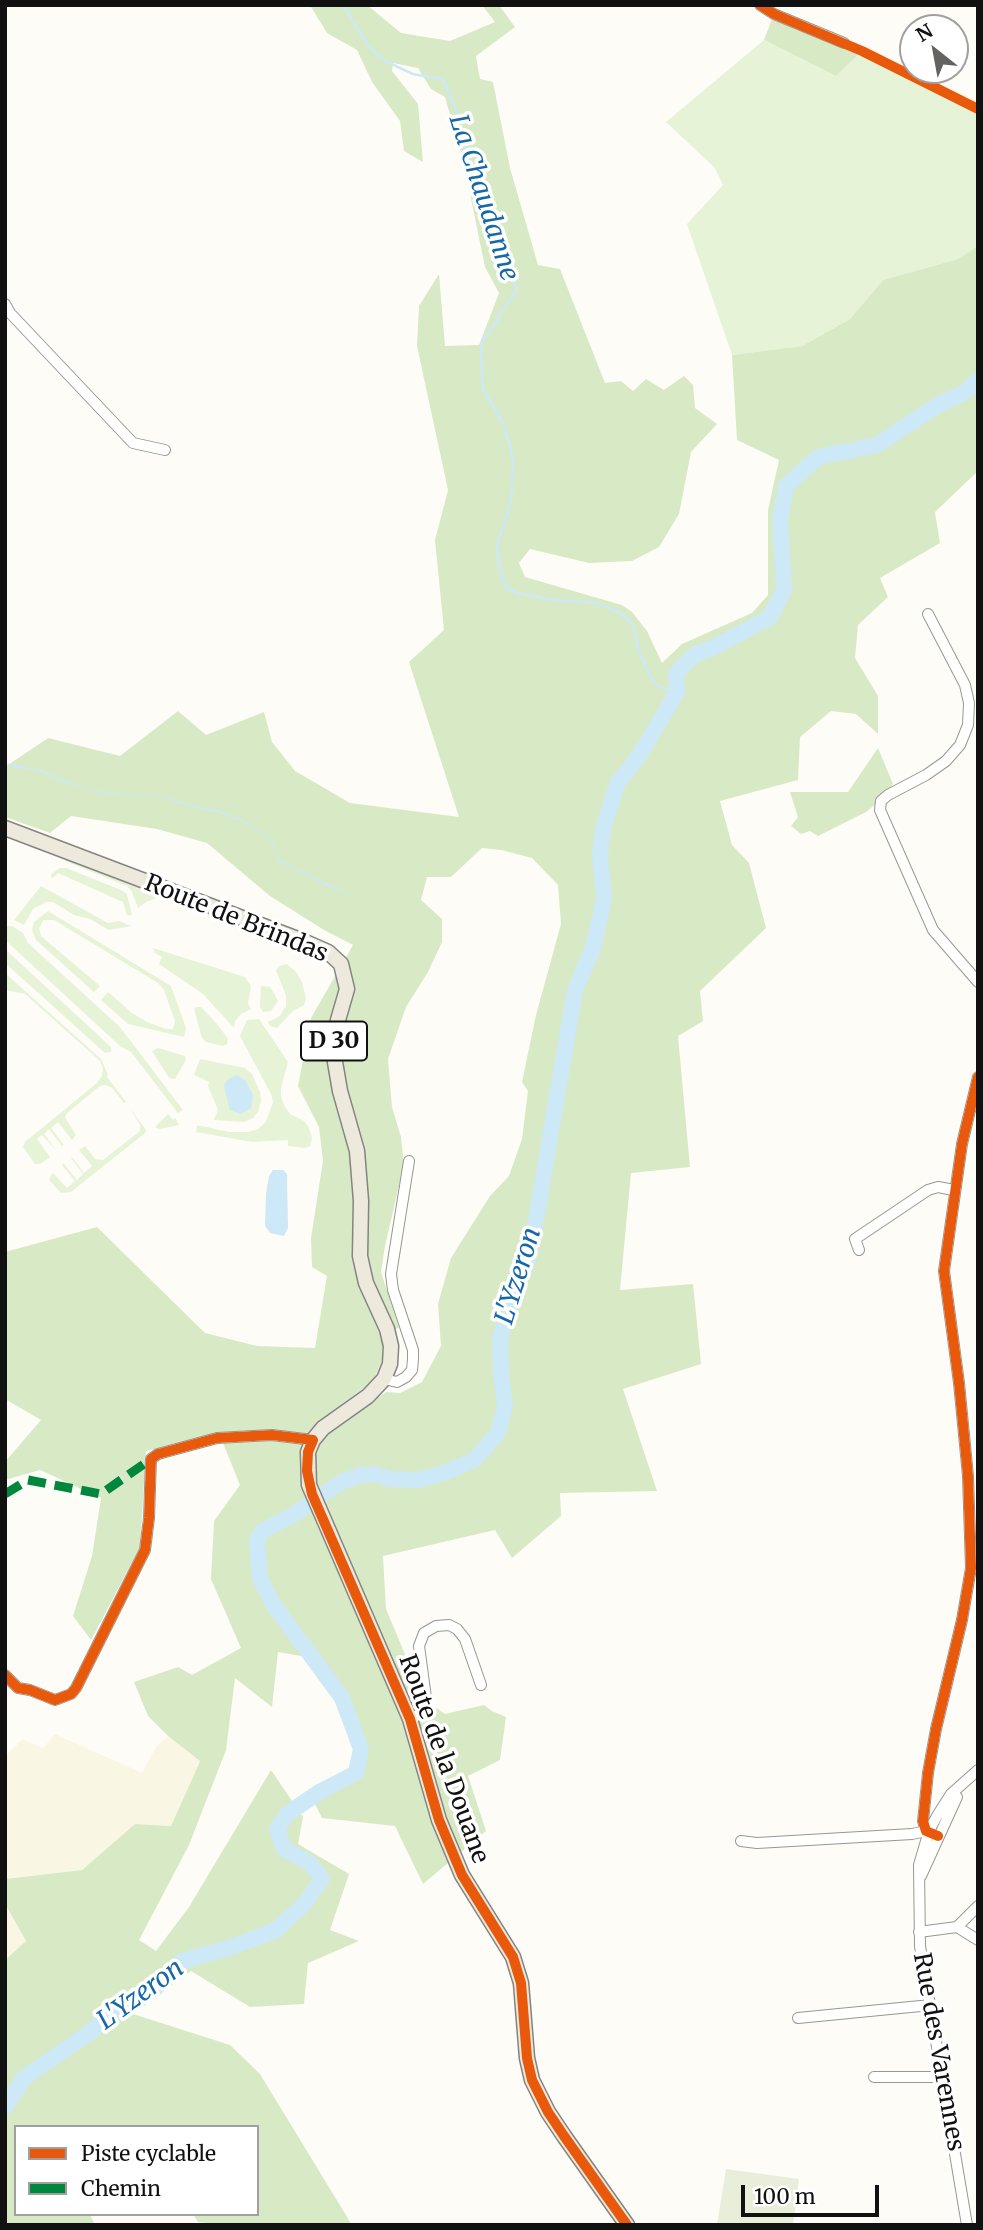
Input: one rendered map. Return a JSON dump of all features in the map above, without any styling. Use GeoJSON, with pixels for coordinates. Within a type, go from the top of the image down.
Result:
{"type":"FeatureCollection","features":[{"type":"Feature","properties":{"kind":"main road","name":"Route de Brindas"},"geometry":{"type":"LineString","coordinates":[[5,828],[303,941],[328,952],[341,964],[347,989],[336,1027],[335,1062],[340,1091],[357,1151],[361,1201],[360,1256],[366,1283],[387,1329],[391,1346],[390,1364],[384,1379]]}},
{"type":"Feature","properties":{"kind":"main road"},"geometry":{"type":"LineString","coordinates":[[313,1440],[323,1428],[368,1396],[384,1379]]}},
{"type":"Feature","properties":{"kind":"main road","name":"Route de la Douane"},"geometry":{"type":"LineString","coordinates":[[313,1440],[308,1452],[308,1478],[326,1527],[410,1719],[439,1820],[462,1875],[513,1957],[521,1983],[527,2057],[532,2080],[548,2112],[627,2225]]}},
{"type":"Feature","properties":{"kind":"street"},"geometry":{"type":"LineString","coordinates":[[760,5],[774,14],[844,43]]}},
{"type":"Feature","properties":{"kind":"street"},"geometry":{"type":"LineString","coordinates":[[5,304],[10,313],[133,443],[165,450]]}},
{"type":"Feature","properties":{"kind":"street"},"geometry":{"type":"LineString","coordinates":[[928,614],[965,685],[970,702],[968,725],[960,745],[946,761],[926,775],[888,794],[881,801],[880,810],[933,930],[978,982]]}},
{"type":"Feature","properties":{"kind":"street"},"geometry":{"type":"LineString","coordinates":[[931,1833],[923,1821],[928,1773],[971,1567],[968,1476],[944,1271],[962,1144],[978,1077]]}},
{"type":"Feature","properties":{"kind":"street"},"geometry":{"type":"LineString","coordinates":[[384,1379],[397,1382],[412,1370],[413,1350],[393,1290],[391,1274],[409,1161]]}},
{"type":"Feature","properties":{"kind":"street"},"geometry":{"type":"LineString","coordinates":[[859,1250],[855,1239],[928,1190],[938,1187],[954,1190]]}},
{"type":"Feature","properties":{"kind":"street"},"geometry":{"type":"LineString","coordinates":[[5,1675],[18,1688],[55,1700],[71,1694],[76,1688],[145,1550],[152,1459],[158,1454],[218,1438],[272,1435],[313,1440]]}},
{"type":"Feature","properties":{"kind":"street","name":"Route de la Douane"},"geometry":{"type":"LineString","coordinates":[[410,1719],[422,1713],[427,1704],[419,1646],[425,1633],[436,1626],[449,1625],[457,1629],[465,1639],[481,1685]]}},
{"type":"Feature","properties":{"kind":"street"},"geometry":{"type":"LineString","coordinates":[[931,1833],[951,1794],[974,1773]]}},
{"type":"Feature","properties":{"kind":"street"},"geometry":{"type":"LineString","coordinates":[[741,1841],[757,1843],[931,1833]]}},
{"type":"Feature","properties":{"kind":"street","name":"Rue des Varennes"},"geometry":{"type":"LineString","coordinates":[[931,1833],[919,1865],[919,1932],[967,2225]]}},
{"type":"Feature","properties":{"kind":"street"},"geometry":{"type":"LineString","coordinates":[[919,1932],[957,1927],[978,1906]]}},
{"type":"Feature","properties":{"kind":"street"},"geometry":{"type":"LineString","coordinates":[[957,1927],[978,1940]]}},
{"type":"Feature","properties":{"kind":"street"},"geometry":{"type":"LineString","coordinates":[[798,2018],[931,2004]]}},
{"type":"Feature","properties":{"kind":"street"},"geometry":{"type":"LineString","coordinates":[[874,2077],[943,2077]]}},
{"type":"Feature","properties":{"kind":"shaded area"},"geometry":{"type":"Polygon","coordinates":[[[55,1734],[142,1773],[156,1747],[168,1736],[200,1760],[171,1826],[135,1824],[82,1870],[5,1879],[5,1756],[23,1739],[43,1748],[55,1734]]]}},
{"type":"Feature","properties":{"kind":"shaded area"},"geometry":{"type":"Polygon","coordinates":[[[5,1904],[26,1942],[5,1960],[5,1904]]]}},
{"type":"Feature","properties":{"kind":"green space"},"geometry":{"type":"Polygon","coordinates":[[[310,5],[367,5],[401,33],[450,41],[495,22],[482,5],[499,5],[515,27],[476,56],[480,79],[493,82],[510,168],[538,265],[560,269],[605,383],[621,381],[633,391],[646,379],[664,390],[684,376],[693,385],[695,408],[717,424],[691,452],[679,514],[659,547],[632,561],[589,563],[530,549],[519,563],[525,577],[622,605],[632,612],[647,631],[662,663],[682,644],[752,613],[768,595],[768,510],[779,460],[737,440],[732,355],[802,346],[850,319],[883,280],[958,259],[978,246],[978,471],[935,512],[940,543],[880,578],[888,597],[858,625],[855,658],[878,696],[878,734],[856,714],[831,711],[800,737],[798,780],[720,801],[732,845],[749,863],[766,928],[700,991],[703,1021],[678,1036],[690,1167],[631,1173],[620,1290],[693,1284],[701,1364],[623,1389],[657,1491],[560,1493],[561,1516],[512,1558],[495,1530],[383,1556],[386,1609],[424,1700],[445,1714],[484,1705],[506,1717],[500,1760],[468,1776],[486,1831],[423,1884],[395,1826],[322,1818],[308,1790],[351,1770],[357,1750],[339,1702],[307,1657],[278,1652],[272,1707],[235,1678],[226,1750],[189,1845],[139,1940],[156,1951],[189,1907],[271,1770],[303,1817],[298,1844],[349,1874],[330,1930],[359,1941],[308,1963],[304,2004],[250,2007],[191,1971],[133,2014],[230,2045],[260,2074],[352,2225],[221,2225],[198,2222],[194,2216],[259,2216],[259,2125],[14,2125],[14,2216],[91,2216],[95,2225],[5,2225],[5,1960],[26,1941],[5,1904],[5,1879],[82,1870],[135,1824],[171,1826],[200,1761],[148,1716],[134,1682],[178,1667],[192,1675],[241,1648],[211,1579],[214,1521],[240,1485],[223,1443],[272,1437],[319,1445],[333,1429],[386,1392],[400,1393],[422,1382],[441,1346],[438,1304],[451,1258],[490,1196],[509,1176],[522,1139],[528,1091],[522,1082],[536,1015],[561,924],[558,885],[532,858],[482,848],[451,877],[427,877],[421,900],[442,919],[442,942],[428,972],[406,1007],[388,1059],[392,1107],[401,1137],[404,1164],[381,1272],[399,1328],[382,1333],[383,1358],[373,1381],[323,1418],[305,1438],[220,1434],[146,1451],[140,1547],[91,1640],[73,1616],[92,1556],[101,1498],[40,1470],[5,1480],[5,1462],[41,1420],[5,1399],[5,1252],[97,1227],[205,1333],[257,1346],[315,1348],[327,1276],[312,1267],[311,1238],[323,1161],[319,1127],[298,1086],[311,1018],[353,945],[270,896],[207,843],[157,829],[71,816],[50,833],[5,817],[5,767],[48,738],[120,756],[178,711],[206,735],[264,712],[272,742],[295,771],[350,803],[459,817],[409,662],[444,630],[435,540],[448,490],[417,346],[419,306],[439,274],[445,346],[479,345],[499,293],[485,267],[464,164],[445,97],[431,89],[418,68],[393,63],[392,71],[418,104],[423,162],[404,151],[400,121],[372,82],[357,50],[327,33],[310,5]]]}},
{"type":"Feature","properties":{"kind":"green space"},"geometry":{"type":"Polygon","coordinates":[[[774,14],[862,51],[836,76],[764,40],[774,14]]]}},
{"type":"Feature","properties":{"kind":"green space"},"geometry":{"type":"Polygon","coordinates":[[[764,40],[836,76],[862,51],[899,70],[899,84],[928,84],[978,109],[978,246],[958,259],[883,280],[850,319],[802,346],[732,355],[687,224],[723,185],[715,168],[666,122],[764,40]]]}},
{"type":"Feature","properties":{"kind":"green space"},"geometry":{"type":"Polygon","coordinates":[[[878,748],[893,784],[877,803],[866,812],[818,836],[810,831],[801,834],[791,826],[798,817],[790,792],[848,792],[878,748]]]}},
{"type":"Feature","properties":{"kind":"green space"},"geometry":{"type":"Polygon","coordinates":[[[66,856],[156,890],[159,897],[138,908],[127,886],[65,861],[66,856]]]}},
{"type":"Feature","properties":{"kind":"green space"},"geometry":{"type":"Polygon","coordinates":[[[60,868],[121,890],[127,894],[132,915],[127,915],[123,902],[58,873],[51,877],[51,874],[60,868]]]}},
{"type":"Feature","properties":{"kind":"green space"},"geometry":{"type":"Polygon","coordinates":[[[41,886],[108,923],[119,921],[132,926],[109,930],[90,919],[74,915],[53,902],[46,902],[33,909],[24,925],[14,920],[41,886]]]}},
{"type":"Feature","properties":{"kind":"green space"},"geometry":{"type":"Polygon","coordinates":[[[48,911],[171,986],[186,1028],[184,1037],[128,1024],[101,1000],[108,992],[147,1022],[173,1029],[175,1021],[164,990],[158,983],[54,920],[43,920],[39,929],[41,936],[100,986],[94,992],[36,940],[32,930],[34,922],[48,911]]]}},
{"type":"Feature","properties":{"kind":"green space"},"geometry":{"type":"Polygon","coordinates":[[[8,926],[23,933],[28,943],[120,1027],[183,1110],[178,1113],[131,1052],[120,1046],[5,940],[8,926]]]}},
{"type":"Feature","properties":{"kind":"green space"},"geometry":{"type":"Polygon","coordinates":[[[153,948],[245,977],[251,986],[248,1003],[251,1009],[241,1014],[235,1021],[234,1028],[203,994],[159,964],[162,957],[155,953],[153,948]]]}},
{"type":"Feature","properties":{"kind":"green space"},"geometry":{"type":"Polygon","coordinates":[[[5,949],[111,1047],[111,1052],[105,1053],[5,963],[5,949]]]}},
{"type":"Feature","properties":{"kind":"green space"},"geometry":{"type":"Polygon","coordinates":[[[287,964],[302,982],[306,999],[304,1005],[293,1011],[277,1028],[270,1026],[268,1022],[280,1016],[286,1006],[286,996],[276,970],[287,964]]]}},
{"type":"Feature","properties":{"kind":"green space"},"geometry":{"type":"Polygon","coordinates":[[[5,973],[101,1059],[107,1077],[126,1102],[124,1103],[112,1088],[100,1086],[67,1113],[65,1117],[76,1135],[72,1140],[58,1122],[51,1128],[64,1145],[62,1146],[49,1129],[44,1134],[57,1151],[42,1135],[37,1139],[50,1157],[40,1164],[35,1164],[23,1147],[25,1142],[97,1083],[103,1068],[100,1061],[25,994],[5,990],[5,973]]]}},
{"type":"Feature","properties":{"kind":"green space"},"geometry":{"type":"Polygon","coordinates":[[[261,986],[270,987],[278,1001],[271,1011],[263,1012],[260,1007],[261,986]]]}},
{"type":"Feature","properties":{"kind":"green space"},"geometry":{"type":"Polygon","coordinates":[[[201,1007],[218,1025],[228,1039],[227,1044],[223,1046],[206,1042],[202,1038],[194,1009],[201,1007]]]}},
{"type":"Feature","properties":{"kind":"green space"},"geometry":{"type":"Polygon","coordinates":[[[259,1019],[288,1062],[281,1096],[290,1114],[304,1121],[309,1128],[312,1138],[310,1146],[305,1148],[288,1146],[288,1140],[252,1142],[196,1132],[197,1126],[202,1126],[229,1132],[248,1132],[258,1129],[266,1122],[273,1102],[271,1094],[240,1036],[247,1020],[259,1019]]]}},
{"type":"Feature","properties":{"kind":"green space"},"geometry":{"type":"Polygon","coordinates":[[[158,1048],[185,1056],[186,1060],[175,1079],[169,1078],[152,1051],[158,1048]]]}},
{"type":"Feature","properties":{"kind":"green space"},"geometry":{"type":"Polygon","coordinates":[[[200,1059],[245,1068],[252,1074],[261,1101],[253,1118],[244,1122],[214,1120],[218,1110],[208,1086],[209,1082],[194,1075],[200,1059]]]}},
{"type":"Feature","properties":{"kind":"green space"},"geometry":{"type":"Polygon","coordinates":[[[130,1108],[146,1130],[145,1133],[71,1192],[61,1193],[49,1180],[53,1173],[67,1188],[75,1181],[62,1165],[64,1164],[77,1180],[83,1174],[72,1157],[84,1173],[92,1166],[79,1150],[85,1146],[95,1159],[103,1160],[140,1131],[140,1125],[130,1108]]]}},
{"type":"Feature","properties":{"kind":"green space"},"geometry":{"type":"Polygon","coordinates":[[[168,1114],[173,1120],[175,1118],[179,1125],[159,1129],[155,1127],[168,1114]]]}},
{"type":"Feature","properties":{"kind":"green space"},"geometry":{"type":"Polygon","coordinates":[[[726,2169],[799,2179],[793,2225],[717,2225],[726,2169]]]}},
{"type":"Feature","properties":{"kind":"water"},"geometry":{"type":"Polygon","coordinates":[[[5,763],[41,770],[81,787],[109,793],[159,795],[217,810],[249,823],[274,842],[280,860],[361,898],[330,887],[279,861],[275,846],[266,837],[250,825],[217,812],[188,806],[160,796],[105,794],[75,786],[35,770],[15,768],[5,763]]]}},
{"type":"Feature","properties":{"kind":"water"},"geometry":{"type":"Polygon","coordinates":[[[237,1075],[245,1080],[253,1095],[251,1108],[241,1114],[230,1110],[224,1086],[227,1080],[237,1075]]]}},
{"type":"Feature","properties":{"kind":"water"},"geometry":{"type":"Polygon","coordinates":[[[273,1170],[283,1170],[287,1174],[288,1228],[284,1236],[270,1233],[265,1226],[266,1194],[269,1176],[273,1170]]]}},
{"type":"Feature","properties":{"kind":"waterway","name":"La Chaudanne"},"geometry":{"type":"LineString","coordinates":[[343,5],[369,47],[385,61],[413,74],[444,81],[457,114],[461,141],[477,178],[482,211],[494,250],[516,287],[515,293],[482,341],[481,347],[483,389],[503,423],[513,464],[511,499],[497,547],[506,588],[548,599],[596,603],[621,613],[633,625],[639,652],[653,682],[677,692]]}},
{"type":"Feature","properties":{"kind":"waterway","name":"L'Yzeron"},"geometry":{"type":"LineString","coordinates":[[5,2107],[24,2078],[89,2033],[122,2003],[156,1988],[182,1961],[232,1947],[276,1930],[305,1903],[322,1879],[310,1863],[284,1849],[277,1829],[287,1814],[321,1791],[356,1773],[361,1749],[342,1698],[273,1604],[260,1578],[257,1541],[262,1531],[293,1515],[343,1481],[375,1474],[390,1479],[418,1480],[444,1473],[474,1460],[498,1433],[505,1405],[500,1338],[531,1250],[575,990],[593,948],[604,899],[600,853],[604,825],[618,782],[639,756],[677,692],[676,673],[694,655],[715,647],[770,617],[784,590],[780,519],[786,486],[818,457],[877,445],[938,405],[965,392],[978,380]]}},
{"type":"Feature","properties":{"kind":"marked path"},"geometry":{"type":"LineString","coordinates":[[5,1494],[28,1480],[101,1494],[151,1459]]}},
{"type":"Feature","properties":{"kind":"cycle path"},"geometry":{"type":"LineString","coordinates":[[760,5],[774,14],[862,51],[978,109]]}},
{"type":"Feature","properties":{"kind":"cycle path"},"geometry":{"type":"LineString","coordinates":[[938,1836],[926,1831],[923,1821],[928,1773],[971,1568],[968,1476],[944,1271],[962,1144],[978,1077]]}},
{"type":"Feature","properties":{"kind":"cycle path"},"geometry":{"type":"LineString","coordinates":[[5,1675],[18,1688],[55,1700],[71,1694],[76,1688],[145,1550],[151,1459],[158,1454],[217,1438],[272,1435],[313,1440],[308,1452],[307,1471],[312,1494],[410,1719],[439,1820],[462,1875],[513,1957],[521,1983],[527,2058],[532,2080],[548,2112],[627,2225]]}}]}
